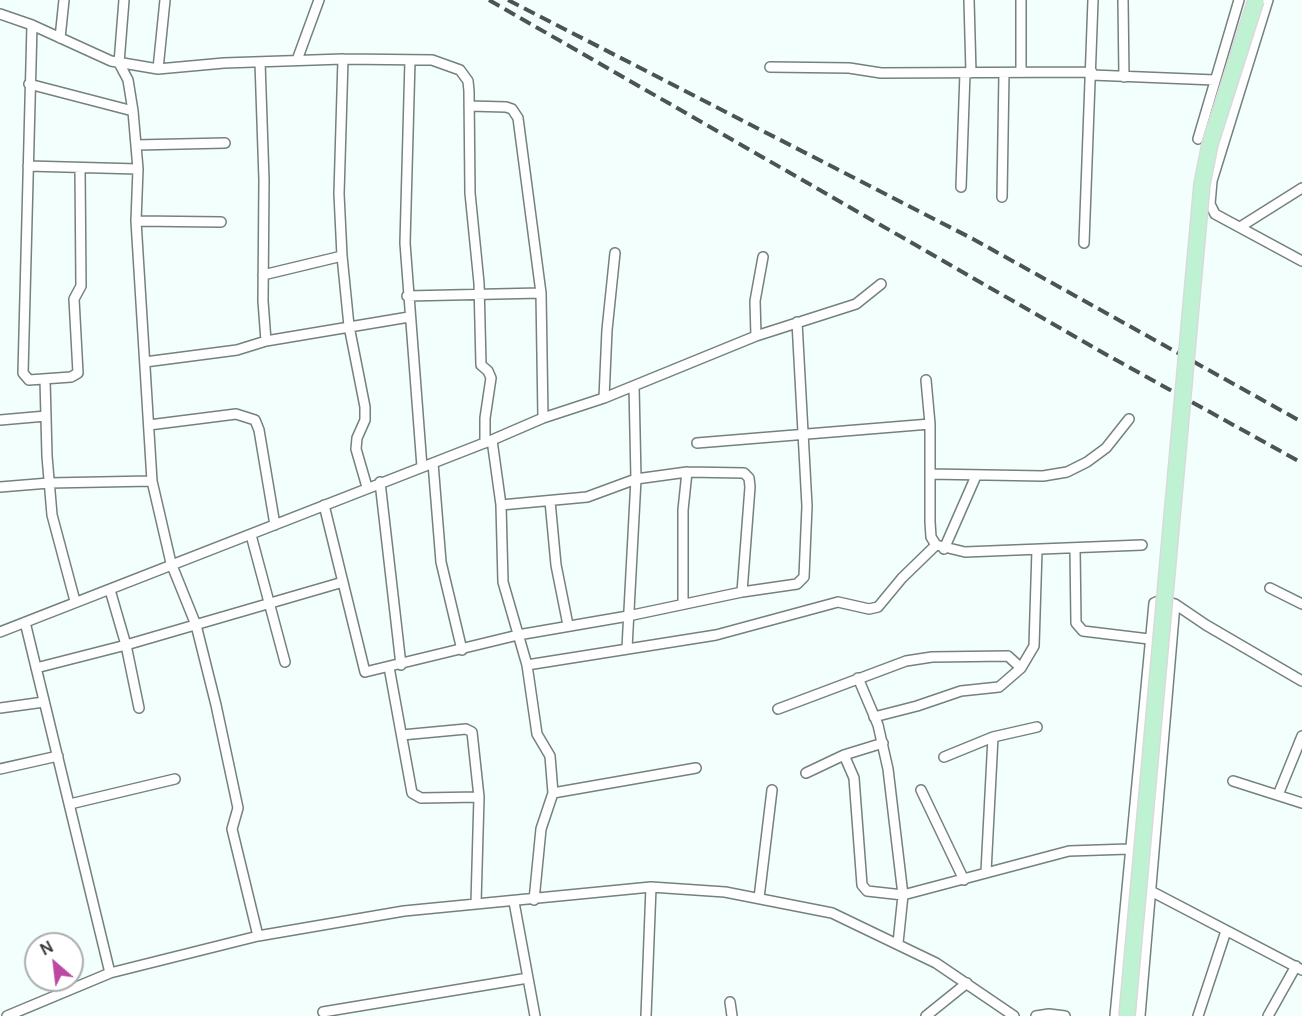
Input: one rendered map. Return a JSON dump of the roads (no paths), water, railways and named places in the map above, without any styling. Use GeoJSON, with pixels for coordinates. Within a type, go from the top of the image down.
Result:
{"type":"FeatureCollection","features":[{"type":"Feature","properties":{"kind":"main road"},"geometry":{"type":"LineString","coordinates":[[1127,1016],[1202,184],[1210,144],[1256,0]]}},
{"type":"Feature","properties":{"kind":"street"},"geometry":{"type":"LineString","coordinates":[[60,38],[64,0]]}},
{"type":"Feature","properties":{"kind":"street"},"geometry":{"type":"LineString","coordinates":[[124,0],[119,63],[128,80],[138,169],[136,221],[152,481],[173,569],[196,625],[238,808],[232,829],[258,936]]}},
{"type":"Feature","properties":{"kind":"street"},"geometry":{"type":"LineString","coordinates":[[158,69],[165,0]]}},
{"type":"Feature","properties":{"kind":"street"},"geometry":{"type":"LineString","coordinates":[[297,60],[319,0]]}},
{"type":"Feature","properties":{"kind":"street"},"geometry":{"type":"LineString","coordinates":[[961,187],[968,73],[969,0]]}},
{"type":"Feature","properties":{"kind":"street"},"geometry":{"type":"LineString","coordinates":[[1021,0],[1021,72]]}},
{"type":"Feature","properties":{"kind":"street"},"geometry":{"type":"LineString","coordinates":[[1083,243],[1092,74],[1093,0]]}},
{"type":"Feature","properties":{"kind":"street"},"geometry":{"type":"LineString","coordinates":[[1123,0],[1124,77]]}},
{"type":"Feature","properties":{"kind":"street"},"geometry":{"type":"LineString","coordinates":[[1198,140],[1239,0]]}},
{"type":"Feature","properties":{"kind":"street"},"geometry":{"type":"LineString","coordinates":[[1268,0],[1210,191],[1210,204],[1215,214],[1302,261]]}},
{"type":"Feature","properties":{"kind":"street"},"geometry":{"type":"LineString","coordinates":[[0,14],[32,25],[119,63],[158,69],[297,60],[432,60],[460,70],[468,81],[470,193],[480,295],[481,365],[488,371],[491,378],[485,418],[501,505],[503,582],[527,665],[537,734],[550,756],[552,793],[542,829],[534,900]]}},
{"type":"Feature","properties":{"kind":"street"},"geometry":{"type":"LineString","coordinates":[[32,25],[23,373],[29,380],[75,376],[79,367],[74,306],[75,296],[81,286],[80,168]]}},
{"type":"Feature","properties":{"kind":"street"},"geometry":{"type":"LineString","coordinates":[[343,59],[339,194],[342,256],[349,326],[365,407],[365,420],[357,438],[356,448],[367,487]]}},
{"type":"Feature","properties":{"kind":"street"},"geometry":{"type":"LineString","coordinates":[[410,60],[406,153],[408,296],[422,467]]}},
{"type":"Feature","properties":{"kind":"street"},"geometry":{"type":"LineString","coordinates":[[260,62],[266,340]]}},
{"type":"Feature","properties":{"kind":"street"},"geometry":{"type":"LineString","coordinates":[[770,67],[849,68],[881,73],[1021,72],[1215,80]]}},
{"type":"Feature","properties":{"kind":"street"},"geometry":{"type":"LineString","coordinates":[[1002,196],[1004,72]]}},
{"type":"Feature","properties":{"kind":"street"},"geometry":{"type":"LineString","coordinates":[[29,84],[133,111]]}},
{"type":"Feature","properties":{"kind":"street"},"geometry":{"type":"LineString","coordinates":[[469,106],[506,107],[512,109],[518,118],[541,293],[543,418]]}},
{"type":"Feature","properties":{"kind":"street"},"geometry":{"type":"LineString","coordinates":[[136,145],[225,143]]}},
{"type":"Feature","properties":{"kind":"street"},"geometry":{"type":"LineString","coordinates":[[28,166],[138,169]]}},
{"type":"Feature","properties":{"kind":"street"},"geometry":{"type":"LineString","coordinates":[[1240,226],[1302,188]]}},
{"type":"Feature","properties":{"kind":"street"},"geometry":{"type":"LineString","coordinates":[[136,221],[221,222]]}},
{"type":"Feature","properties":{"kind":"street"},"geometry":{"type":"LineString","coordinates":[[604,398],[607,330],[615,253]]}},
{"type":"Feature","properties":{"kind":"street"},"geometry":{"type":"LineString","coordinates":[[263,274],[342,256]]}},
{"type":"Feature","properties":{"kind":"street"},"geometry":{"type":"LineString","coordinates":[[756,336],[755,302],[763,257]]}},
{"type":"Feature","properties":{"kind":"street"},"geometry":{"type":"LineString","coordinates":[[0,632],[75,601],[173,569],[367,487],[543,418],[604,398],[756,336],[856,304],[881,284]]}},
{"type":"Feature","properties":{"kind":"street"},"geometry":{"type":"LineString","coordinates":[[408,296],[541,293]]}},
{"type":"Feature","properties":{"kind":"street"},"geometry":{"type":"LineString","coordinates":[[145,362],[237,350],[266,340],[409,317]]}},
{"type":"Feature","properties":{"kind":"street"},"geometry":{"type":"LineString","coordinates":[[324,505],[363,670],[370,672],[518,635],[628,616],[742,592],[797,584],[803,580],[807,487],[797,322]]}},
{"type":"Feature","properties":{"kind":"street"},"geometry":{"type":"LineString","coordinates":[[45,379],[49,483],[55,532],[75,601]]}},
{"type":"Feature","properties":{"kind":"street"},"geometry":{"type":"LineString","coordinates":[[926,380],[930,424],[931,537],[940,547],[964,552],[1142,545]]}},
{"type":"Feature","properties":{"kind":"street"},"geometry":{"type":"LineString","coordinates":[[627,648],[636,479],[633,386]]}},
{"type":"Feature","properties":{"kind":"street"},"geometry":{"type":"LineString","coordinates":[[149,425],[236,414],[255,420],[260,430],[275,525]]}},
{"type":"Feature","properties":{"kind":"street"},"geometry":{"type":"LineString","coordinates":[[0,420],[46,416]]}},
{"type":"Feature","properties":{"kind":"street"},"geometry":{"type":"LineString","coordinates":[[930,474],[1043,476],[1067,472],[1087,462],[1106,448],[1129,419]]}},
{"type":"Feature","properties":{"kind":"street"},"geometry":{"type":"LineString","coordinates":[[697,443],[930,424]]}},
{"type":"Feature","properties":{"kind":"street"},"geometry":{"type":"LineString","coordinates":[[433,463],[441,562],[462,650]]}},
{"type":"Feature","properties":{"kind":"street"},"geometry":{"type":"LineString","coordinates":[[501,505],[587,497],[636,479],[687,472],[739,472],[749,478],[742,592]]}},
{"type":"Feature","properties":{"kind":"street"},"geometry":{"type":"LineString","coordinates":[[683,604],[683,510],[687,472]]}},
{"type":"Feature","properties":{"kind":"street"},"geometry":{"type":"LineString","coordinates":[[527,665],[737,631],[838,602],[870,609],[878,607],[902,578],[940,547],[976,476]]}},
{"type":"Feature","properties":{"kind":"street"},"geometry":{"type":"LineString","coordinates":[[0,487],[49,483],[152,481]]}},
{"type":"Feature","properties":{"kind":"street"},"geometry":{"type":"LineString","coordinates":[[380,482],[401,665]]}},
{"type":"Feature","properties":{"kind":"street"},"geometry":{"type":"LineString","coordinates":[[550,501],[556,565],[568,625]]}},
{"type":"Feature","properties":{"kind":"street"},"geometry":{"type":"LineString","coordinates":[[251,535],[285,662]]}},
{"type":"Feature","properties":{"kind":"street"},"geometry":{"type":"LineString","coordinates":[[1075,548],[1076,623],[1083,631],[1149,639]]}},
{"type":"Feature","properties":{"kind":"street"},"geometry":{"type":"LineString","coordinates":[[874,717],[961,691],[999,687],[1021,668],[1034,646],[1037,550]]}},
{"type":"Feature","properties":{"kind":"street"},"geometry":{"type":"LineString","coordinates":[[36,668],[126,645],[343,582]]}},
{"type":"Feature","properties":{"kind":"street"},"geometry":{"type":"LineString","coordinates":[[1270,588],[1302,604]]}},
{"type":"Feature","properties":{"kind":"street"},"geometry":{"type":"LineString","coordinates":[[110,590],[126,645],[139,708]]}},
{"type":"Feature","properties":{"kind":"street"},"geometry":{"type":"LineString","coordinates":[[1115,1016],[1154,603],[1161,600],[1175,604],[1206,625],[1302,681]]}},
{"type":"Feature","properties":{"kind":"street"},"geometry":{"type":"LineString","coordinates":[[1140,1016],[1175,604]]}},
{"type":"Feature","properties":{"kind":"street"},"geometry":{"type":"LineString","coordinates":[[26,622],[110,973]]}},
{"type":"Feature","properties":{"kind":"street"},"geometry":{"type":"LineString","coordinates":[[778,709],[906,661],[954,655],[1008,656],[1021,668]]}},
{"type":"Feature","properties":{"kind":"street"},"geometry":{"type":"LineString","coordinates":[[389,667],[412,793],[421,798],[479,797]]}},
{"type":"Feature","properties":{"kind":"street"},"geometry":{"type":"LineString","coordinates":[[858,678],[883,743],[903,895],[898,943]]}},
{"type":"Feature","properties":{"kind":"street"},"geometry":{"type":"LineString","coordinates":[[0,708],[44,702]]}},
{"type":"Feature","properties":{"kind":"street"},"geometry":{"type":"LineString","coordinates":[[944,757],[993,737],[1037,727]]}},
{"type":"Feature","properties":{"kind":"street"},"geometry":{"type":"LineString","coordinates":[[402,735],[469,730],[473,736],[479,797],[476,903]]}},
{"type":"Feature","properties":{"kind":"street"},"geometry":{"type":"LineString","coordinates":[[1278,795],[1302,736]]}},
{"type":"Feature","properties":{"kind":"street"},"geometry":{"type":"LineString","coordinates":[[986,872],[993,737]]}},
{"type":"Feature","properties":{"kind":"street"},"geometry":{"type":"LineString","coordinates":[[806,773],[844,755],[883,743]]}},
{"type":"Feature","properties":{"kind":"street"},"geometry":{"type":"LineString","coordinates":[[844,755],[854,778],[862,888],[867,891],[903,895],[1070,851],[1129,849]]}},
{"type":"Feature","properties":{"kind":"street"},"geometry":{"type":"LineString","coordinates":[[0,770],[58,756]]}},
{"type":"Feature","properties":{"kind":"street"},"geometry":{"type":"LineString","coordinates":[[552,793],[696,768]]}},
{"type":"Feature","properties":{"kind":"street"},"geometry":{"type":"LineString","coordinates":[[70,804],[175,779]]}},
{"type":"Feature","properties":{"kind":"street"},"geometry":{"type":"LineString","coordinates":[[1233,781],[1302,803]]}},
{"type":"Feature","properties":{"kind":"street"},"geometry":{"type":"LineString","coordinates":[[759,898],[772,790]]}},
{"type":"Feature","properties":{"kind":"street"},"geometry":{"type":"LineString","coordinates":[[921,790],[963,880]]}},
{"type":"Feature","properties":{"kind":"street"},"geometry":{"type":"LineString","coordinates":[[1126,884],[1149,889],[1299,968],[1268,1016]]}},
{"type":"Feature","properties":{"kind":"street"},"geometry":{"type":"LineString","coordinates":[[646,1016],[651,887]]}},
{"type":"Feature","properties":{"kind":"street"},"geometry":{"type":"LineString","coordinates":[[7,1016],[110,973],[258,936],[404,912],[476,903],[514,902],[651,887],[725,892],[832,913],[898,943],[967,984],[1014,1016]]}},
{"type":"Feature","properties":{"kind":"street"},"geometry":{"type":"LineString","coordinates":[[514,902],[535,1016]]}},
{"type":"Feature","properties":{"kind":"street"},"geometry":{"type":"LineString","coordinates":[[1198,1016],[1226,931]]}},
{"type":"Feature","properties":{"kind":"street"},"geometry":{"type":"LineString","coordinates":[[323,1012],[528,978]]}},
{"type":"Feature","properties":{"kind":"street"},"geometry":{"type":"LineString","coordinates":[[926,1016],[967,984]]}},
{"type":"Feature","properties":{"kind":"street"},"geometry":{"type":"LineString","coordinates":[[730,1002],[732,1016]]}},
{"type":"Feature","properties":{"kind":"street"},"geometry":{"type":"LineString","coordinates":[[1036,1016],[1049,1014],[1065,1016]]}},
{"type":"Feature","properties":{"kind":"railway"},"geometry":{"type":"LineString","coordinates":[[489,0],[1107,355],[1302,463]]}},
{"type":"Feature","properties":{"kind":"railway"},"geometry":{"type":"LineString","coordinates":[[508,0],[973,239],[1302,422]]}}]}
